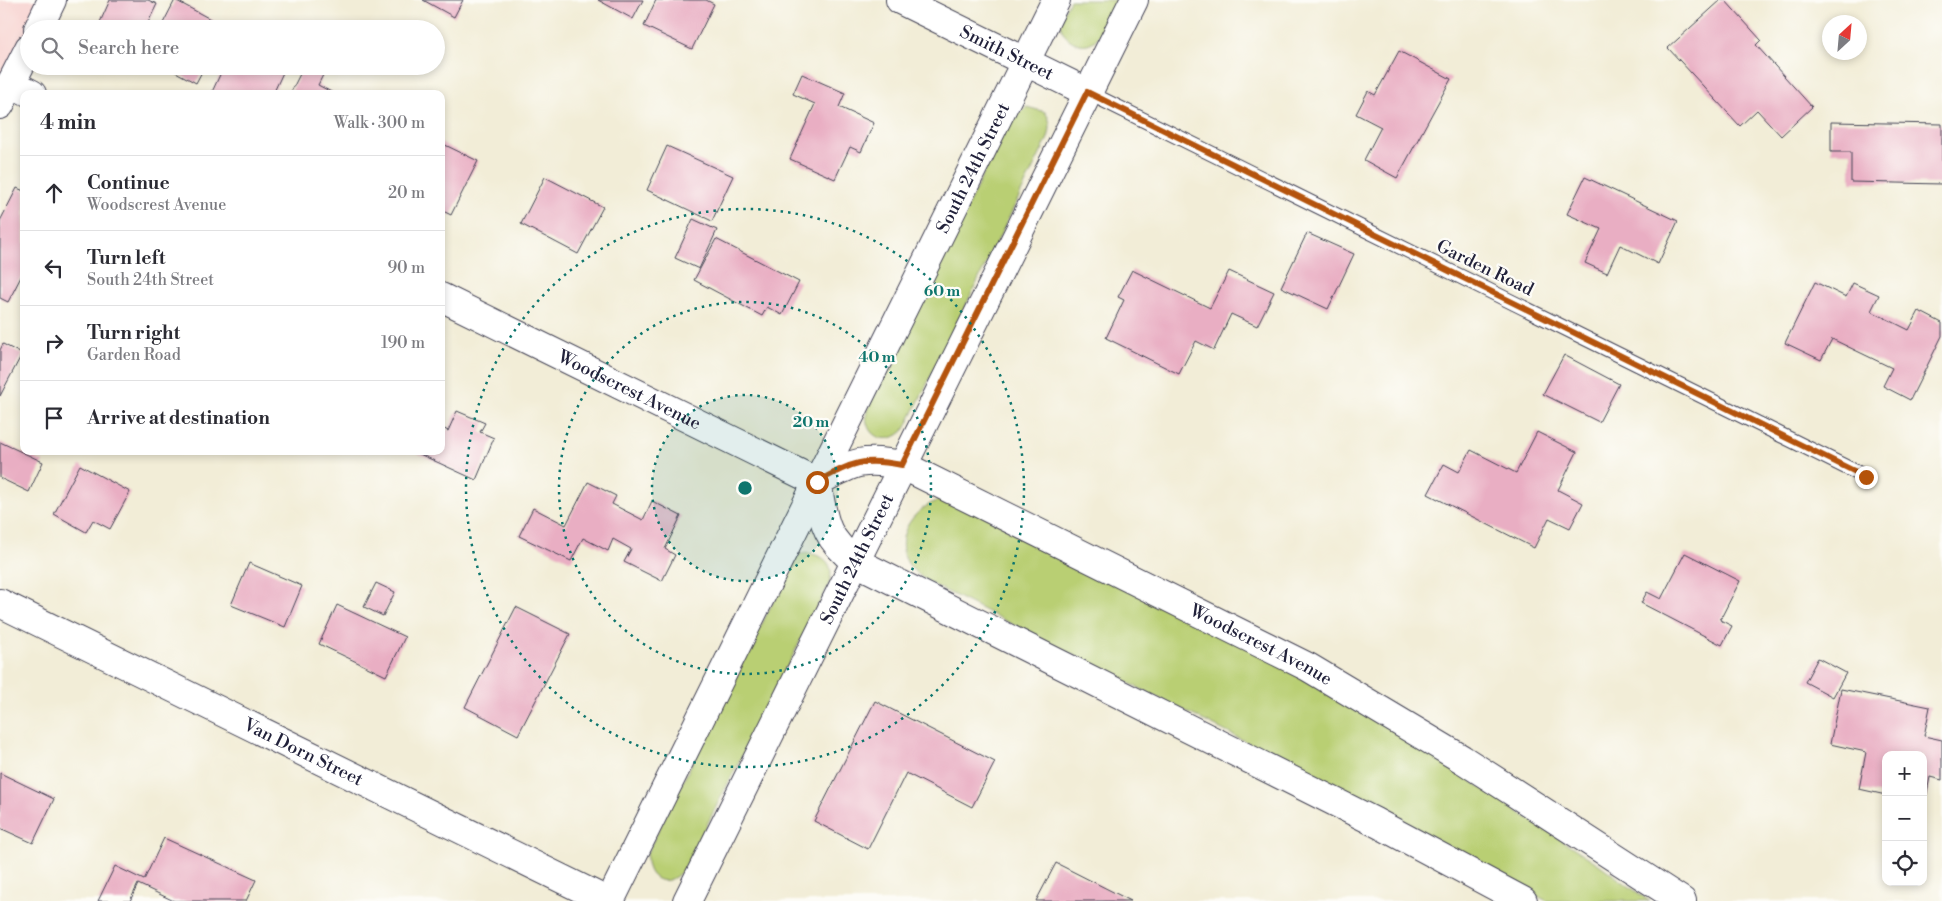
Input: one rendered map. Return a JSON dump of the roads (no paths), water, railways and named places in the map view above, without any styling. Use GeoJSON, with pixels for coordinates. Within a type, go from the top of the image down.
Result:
{"type":"FeatureCollection","features":[{"type":"Feature","properties":{"kind":"street"},"geometry":{"type":"LineString","coordinates":[[42,20],[52,0]]}},
{"type":"Feature","properties":{"kind":"street","name":"Smith Street"},"geometry":{"type":"LineString","coordinates":[[900,0],[1087,92]]}},
{"type":"Feature","properties":{"kind":"street","name":"South 24th Street"},"geometry":{"type":"LineString","coordinates":[[608,901],[1056,0]]}},
{"type":"Feature","properties":{"kind":"street","name":"South 24th Street"},"geometry":{"type":"LineString","coordinates":[[687,901],[1134,0]]}},
{"type":"Feature","properties":{"kind":"street"},"geometry":{"type":"LineString","coordinates":[[14,94],[20,75]]}},
{"type":"Feature","properties":{"kind":"street","name":"Woodscrest Avenue"},"geometry":{"type":"LineString","coordinates":[[445,299],[817,482],[852,463],[877,460],[902,465],[1308,668],[1462,759],[1682,901]]}},
{"type":"Feature","properties":{"kind":"street"},"geometry":{"type":"LineString","coordinates":[[817,482],[825,528],[838,548],[856,562],[1367,818],[1523,901]]}},
{"type":"Feature","properties":{"kind":"street","name":"Van Dorn Street"},"geometry":{"type":"LineString","coordinates":[[0,603],[608,901]]}},
{"type":"Feature","properties":{"kind":"lane","name":"Garden Road"},"geometry":{"type":"LineString","coordinates":[[1087,92],[1866,477]]}}]}
